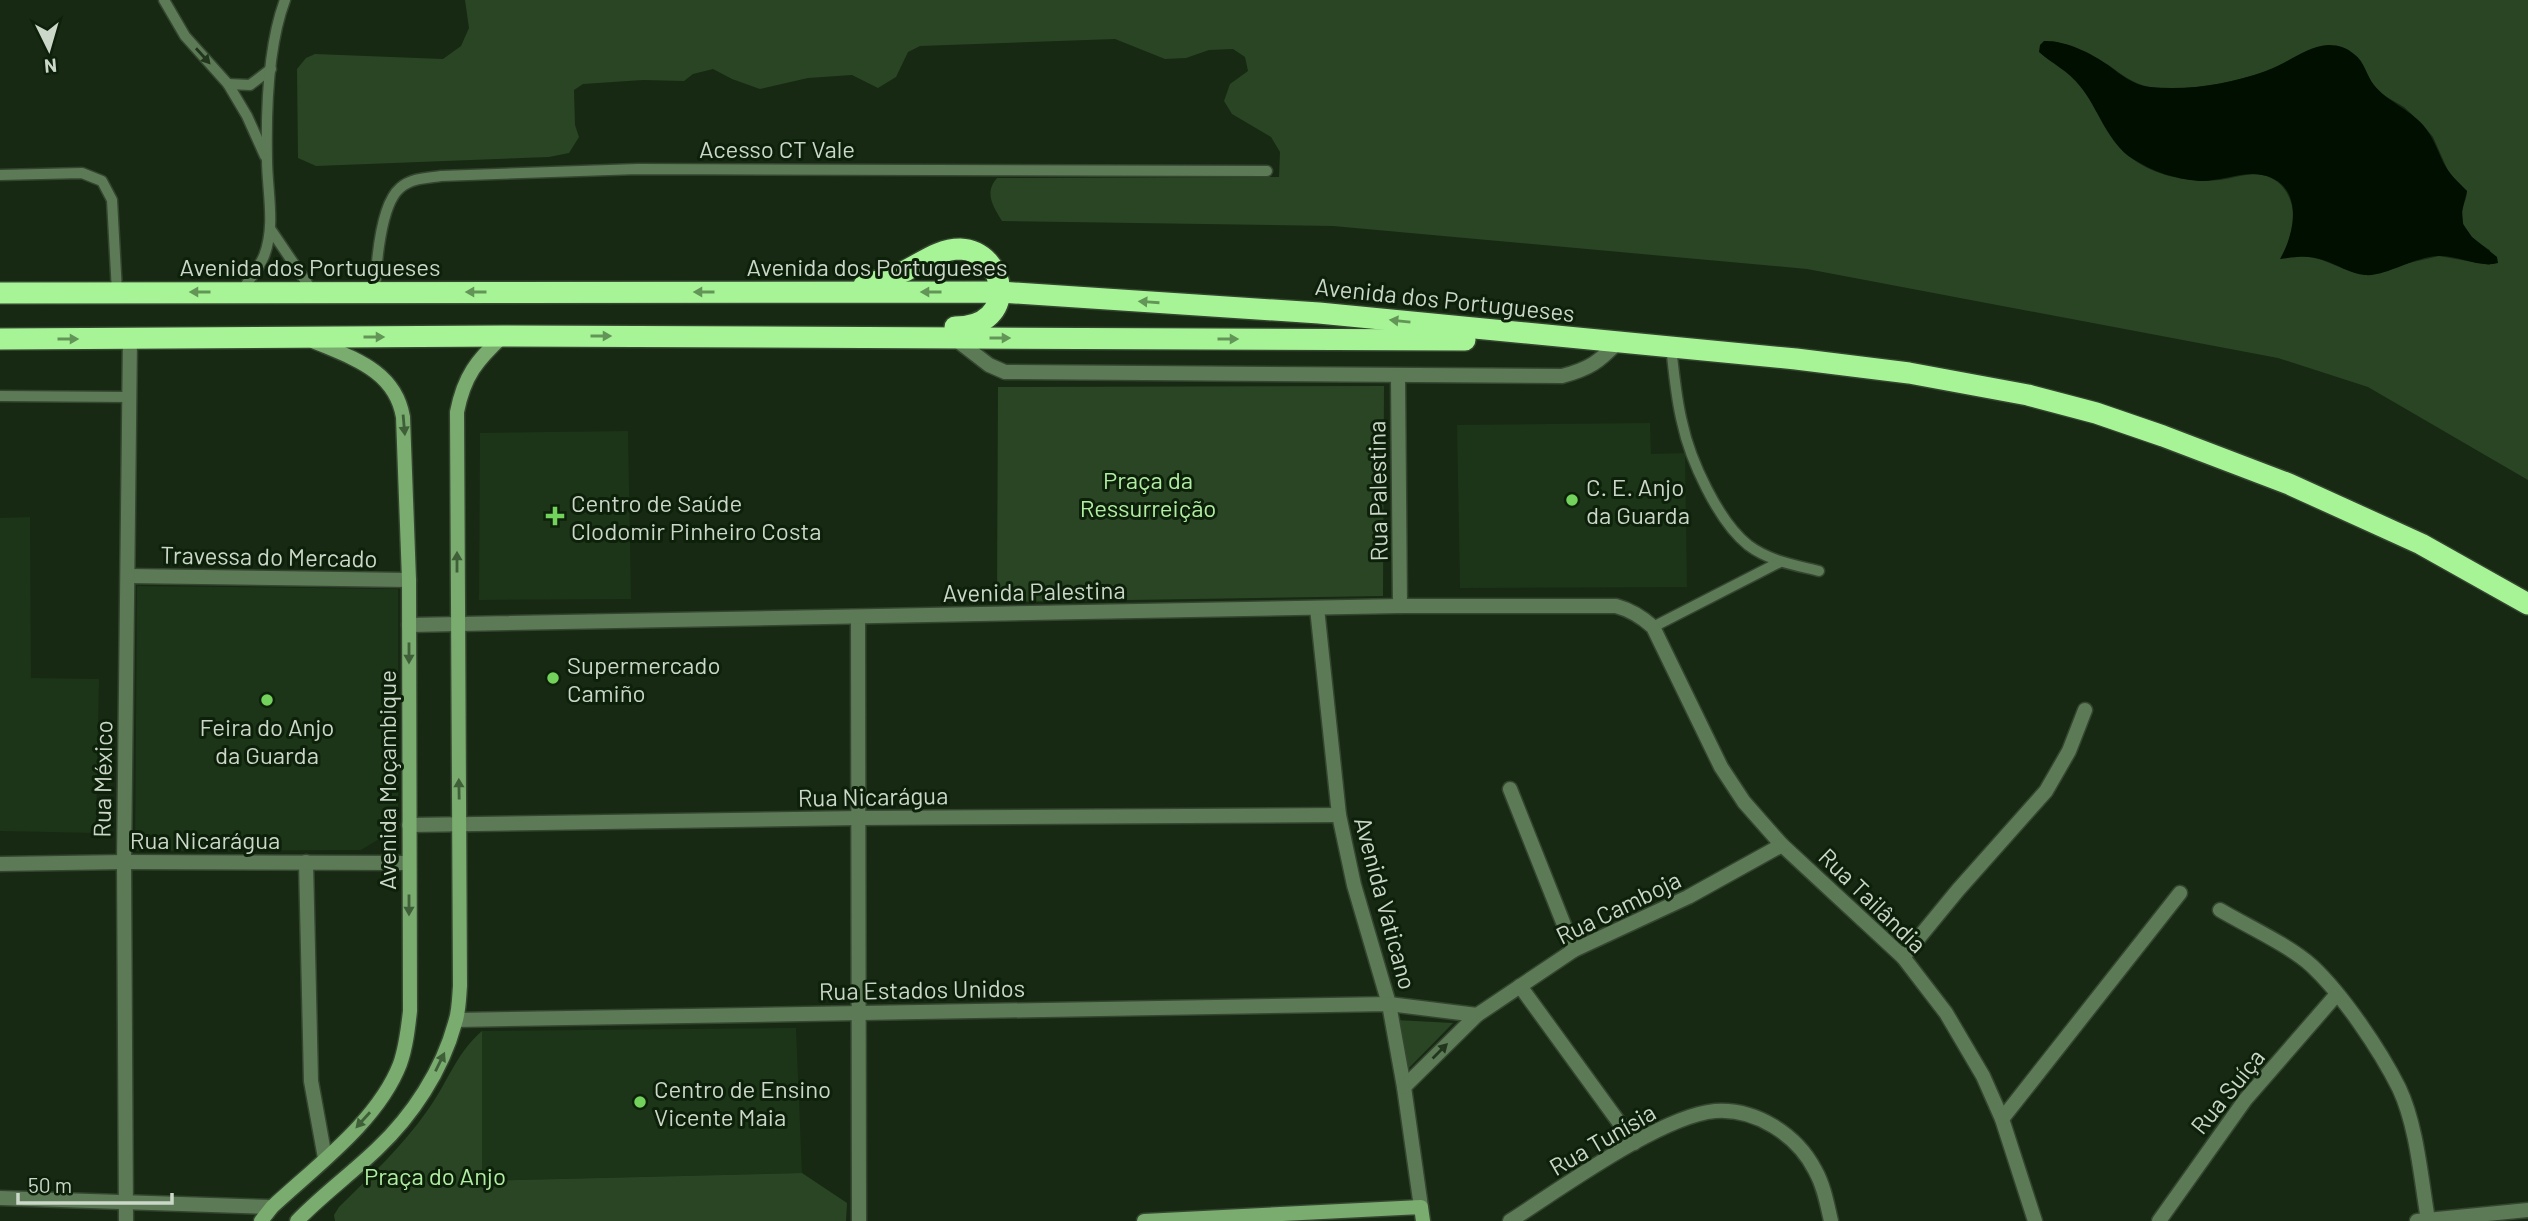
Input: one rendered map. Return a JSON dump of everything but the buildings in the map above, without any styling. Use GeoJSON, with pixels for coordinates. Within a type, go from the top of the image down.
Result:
{"type":"FeatureCollection","features":[{"type":"Feature","properties":{"kind":"highway"},"geometry":{"type":"LineString","coordinates":[[796,337],[862,326],[968,327],[980,324],[995,311],[1000,292],[996,275],[984,257],[962,249],[937,254],[892,277],[835,292]]}},
{"type":"Feature","properties":{"kind":"highway","name":"Avenida dos Portugueses"},"geometry":{"type":"LineString","coordinates":[[0,293],[1000,292],[1319,313],[1590,340]]}},
{"type":"Feature","properties":{"kind":"highway","name":"Avenida dos Portugueses"},"geometry":{"type":"LineString","coordinates":[[0,339],[503,336],[1590,340]]}},
{"type":"Feature","properties":{"kind":"highway"},"geometry":{"type":"LineString","coordinates":[[1590,340],[1797,359],[1909,373],[2028,395],[2096,413],[2289,484],[2421,544],[2528,604]]}},
{"type":"Feature","properties":{"kind":"main road"},"geometry":{"type":"LineString","coordinates":[[275,1214],[302,1220],[378,1148],[400,1124],[435,1072],[448,1046],[456,1020],[460,986],[457,412],[461,390],[469,373],[503,336]]}},
{"type":"Feature","properties":{"kind":"main road","name":"Avenida Moçambique"},"geometry":{"type":"LineString","coordinates":[[261,1221],[275,1214],[325,1158],[364,1120],[384,1095],[400,1064],[408,1037],[410,1011],[409,580],[402,410],[390,384],[369,368],[305,337]]}},
{"type":"Feature","properties":{"kind":"main road","name":"Avenida Vaticano"},"geometry":{"type":"LineString","coordinates":[[1144,1221],[1422,1214]]}},
{"type":"Feature","properties":{"kind":"street","name":"Rua México"},"geometry":{"type":"LineString","coordinates":[[126,1221],[124,862],[130,338]]}},
{"type":"Feature","properties":{"kind":"street"},"geometry":{"type":"LineString","coordinates":[[954,338],[989,365],[1004,372],[1398,377],[1562,376],[1584,370],[1599,362],[1618,342]]}},
{"type":"Feature","properties":{"kind":"street","name":"Rua Palestina"},"geometry":{"type":"LineString","coordinates":[[1398,377],[1400,606]]}},
{"type":"Feature","properties":{"kind":"street","name":"Travessa do Mercado"},"geometry":{"type":"LineString","coordinates":[[128,576],[409,580]]}},
{"type":"Feature","properties":{"kind":"street","name":"Avenida Palestina"},"geometry":{"type":"LineString","coordinates":[[408,625],[1400,606],[1616,606],[1639,614],[1653,627]]}},
{"type":"Feature","properties":{"kind":"street","name":"Avenida Vaticano"},"geometry":{"type":"LineString","coordinates":[[1317,608],[1339,815],[1354,885],[1389,1004],[1422,1214]]}},
{"type":"Feature","properties":{"kind":"street"},"geometry":{"type":"LineString","coordinates":[[858,618],[859,1221]]}},
{"type":"Feature","properties":{"kind":"street","name":"Rua Tailândia"},"geometry":{"type":"LineString","coordinates":[[1653,627],[1721,767],[1744,802],[1782,845],[1903,957],[1946,1013],[1983,1076],[2002,1119],[2035,1221]]}},
{"type":"Feature","properties":{"kind":"street"},"geometry":{"type":"LineString","coordinates":[[1903,957],[2046,791],[2069,751],[2085,710]]}},
{"type":"Feature","properties":{"kind":"street"},"geometry":{"type":"LineString","coordinates":[[1510,789],[1574,950]]}},
{"type":"Feature","properties":{"kind":"street","name":"Rua Nicarágua"},"geometry":{"type":"LineString","coordinates":[[409,825],[859,818],[1339,815]]}},
{"type":"Feature","properties":{"kind":"street","name":"Rua Camboja"},"geometry":{"type":"LineString","coordinates":[[1404,1087],[1477,1015],[1574,950],[1688,897],[1782,845]]}},
{"type":"Feature","properties":{"kind":"street"},"geometry":{"type":"LineString","coordinates":[[306,862],[311,1081],[325,1158]]}},
{"type":"Feature","properties":{"kind":"street","name":"Rua Nicarágua"},"geometry":{"type":"LineString","coordinates":[[0,864],[409,863]]}},
{"type":"Feature","properties":{"kind":"street"},"geometry":{"type":"LineString","coordinates":[[2002,1119],[2180,893]]}},
{"type":"Feature","properties":{"kind":"street"},"geometry":{"type":"LineString","coordinates":[[2220,910],[2311,965],[2362,1028],[2400,1090],[2415,1146],[2422,1220],[2528,1210]]}},
{"type":"Feature","properties":{"kind":"street"},"geometry":{"type":"LineString","coordinates":[[1520,986],[1634,1143]]}},
{"type":"Feature","properties":{"kind":"street","name":"Rua Suíça"},"geometry":{"type":"LineString","coordinates":[[2159,1221],[2245,1100],[2337,995]]}},
{"type":"Feature","properties":{"kind":"street"},"geometry":{"type":"LineString","coordinates":[[1389,1004],[1477,1015]]}},
{"type":"Feature","properties":{"kind":"street","name":"Rua Estados Unidos"},"geometry":{"type":"LineString","coordinates":[[456,1020],[1389,1004]]}},
{"type":"Feature","properties":{"kind":"street","name":"Rua Tunísia"},"geometry":{"type":"LineString","coordinates":[[1510,1221],[1634,1143],[1683,1120],[1716,1111],[1753,1116],[1779,1128],[1815,1168],[1823,1187],[1831,1221]]}},
{"type":"Feature","properties":{"kind":"street"},"geometry":{"type":"LineString","coordinates":[[0,1198],[127,1201],[275,1214]]}},
{"type":"Feature","properties":{"kind":"lane"},"geometry":{"type":"LineString","coordinates":[[164,0],[185,36],[228,85],[247,116],[267,158]]}},
{"type":"Feature","properties":{"kind":"lane"},"geometry":{"type":"LineString","coordinates":[[241,293],[264,255],[271,230],[267,158],[271,69],[277,22],[285,0]]}},
{"type":"Feature","properties":{"kind":"lane"},"geometry":{"type":"LineString","coordinates":[[228,85],[250,85],[271,69]]}},
{"type":"Feature","properties":{"kind":"lane","name":"Acesso CT Vale"},"geometry":{"type":"LineString","coordinates":[[374,293],[377,248],[385,215],[398,189],[416,179],[638,169],[1267,171]]}},
{"type":"Feature","properties":{"kind":"lane"},"geometry":{"type":"LineString","coordinates":[[0,175],[82,173],[102,181],[112,200],[117,292]]}},
{"type":"Feature","properties":{"kind":"lane"},"geometry":{"type":"LineString","coordinates":[[271,230],[313,292]]}},
{"type":"Feature","properties":{"kind":"lane"},"geometry":{"type":"LineString","coordinates":[[1671,347],[1682,424],[1706,487],[1734,531],[1750,546],[1780,562],[1819,570]]}},
{"type":"Feature","properties":{"kind":"lane"},"geometry":{"type":"LineString","coordinates":[[0,396],[130,397]]}},
{"type":"Feature","properties":{"kind":"lane"},"geometry":{"type":"LineString","coordinates":[[1653,627],[1780,562]]}},
{"type":"Feature","properties":{"kind":"shaded area"},"geometry":{"type":"Polygon","coordinates":[[[2044,41],[2069,45],[2086,52],[2138,84],[2164,88],[2194,87],[2238,80],[2274,68],[2321,46],[2333,45],[2346,49],[2361,61],[2379,90],[2417,119],[2426,130],[2448,170],[2467,191],[2462,211],[2463,224],[2472,237],[2497,257],[2498,263],[2483,264],[2438,256],[2365,275],[2318,258],[2280,259],[2290,236],[2293,210],[2285,188],[2275,180],[2254,174],[2207,181],[2182,179],[2133,159],[2117,144],[2076,81],[2039,52],[2044,41]]]}},
{"type":"Feature","properties":{"kind":"shaded area","name":"C. E. Anjo da Guarda"},"geometry":{"type":"Polygon","coordinates":[[[1650,423],[1651,454],[1685,453],[1687,587],[1460,588],[1457,425],[1650,423]]]}},
{"type":"Feature","properties":{"kind":"shaded area","name":"Centro de Saúde Clodomir Pinheiro Costa"},"geometry":{"type":"Polygon","coordinates":[[[628,431],[631,599],[479,600],[480,433],[628,431]]]}},
{"type":"Feature","properties":{"kind":"shaded area"},"geometry":{"type":"Polygon","coordinates":[[[30,517],[31,678],[99,679],[96,833],[0,831],[0,518],[30,517]]]}},
{"type":"Feature","properties":{"kind":"shaded area","name":"Feira do Anjo da Guarda"},"geometry":{"type":"Polygon","coordinates":[[[137,586],[398,589],[398,812],[395,825],[381,838],[361,850],[135,851],[137,586]]]}},
{"type":"Feature","properties":{"kind":"shaded area","name":"Centro de Ensino Vicente Maia"},"geometry":{"type":"Polygon","coordinates":[[[796,1028],[802,1173],[482,1181],[482,1031],[796,1028]]]}},
{"type":"Feature","properties":{"kind":"green space"},"geometry":{"type":"Polygon","coordinates":[[[465,0],[2528,0],[2528,480],[2368,387],[2278,358],[1807,269],[1333,226],[1002,221],[990,194],[997,178],[1279,177],[1280,152],[1271,137],[1232,114],[1224,101],[1230,84],[1248,71],[1245,57],[1233,49],[1209,50],[1186,58],[1165,59],[1115,39],[920,46],[908,52],[896,77],[878,88],[852,75],[808,78],[760,89],[713,69],[693,74],[684,81],[643,80],[583,84],[574,90],[575,125],[579,137],[569,153],[549,157],[316,166],[298,158],[297,69],[306,58],[315,54],[443,59],[461,46],[469,28],[465,0]],[[2051,41],[2044,56],[2077,83],[2118,145],[2138,163],[2160,173],[2184,179],[2220,180],[2257,174],[2279,183],[2289,198],[2294,216],[2291,237],[2281,258],[2306,256],[2352,272],[2439,256],[2490,265],[2490,250],[2469,234],[2463,222],[2467,191],[2449,173],[2433,137],[2404,107],[2385,96],[2368,76],[2328,45],[2241,79],[2170,89],[2137,83],[2092,56],[2051,41]]]}},
{"type":"Feature","properties":{"kind":"green space","name":"Praça da Ressurreição"},"geometry":{"type":"Polygon","coordinates":[[[1384,386],[1383,596],[997,602],[998,387],[1384,386]]]}},
{"type":"Feature","properties":{"kind":"green space"},"geometry":{"type":"Polygon","coordinates":[[[1396,1020],[1453,1023],[1405,1072],[1396,1020]]]}},
{"type":"Feature","properties":{"kind":"green space","name":"Praça do Anjo"},"geometry":{"type":"Polygon","coordinates":[[[482,1031],[482,1181],[802,1173],[847,1203],[846,1221],[335,1221],[334,1215],[339,1207],[407,1137],[434,1101],[465,1049],[482,1031]]]}},
{"type":"Feature","properties":{"kind":"place","name":"C. E. Anjo da Guarda"},"geometry":{"type":"Point","coordinates":[1572,500]}},
{"type":"Feature","properties":{"kind":"place","name":"Centro de Saúde Clodomir Pinheiro Costa"},"geometry":{"type":"Point","coordinates":[555,516]}},
{"type":"Feature","properties":{"kind":"place","name":"Supermercado Camiño"},"geometry":{"type":"Point","coordinates":[553,678]}},
{"type":"Feature","properties":{"kind":"place","name":"Feira do Anjo da Guarda"},"geometry":{"type":"Point","coordinates":[267,700]}},
{"type":"Feature","properties":{"kind":"place","name":"Centro de Ensino Vicente Maia"},"geometry":{"type":"Point","coordinates":[640,1102]}}]}
